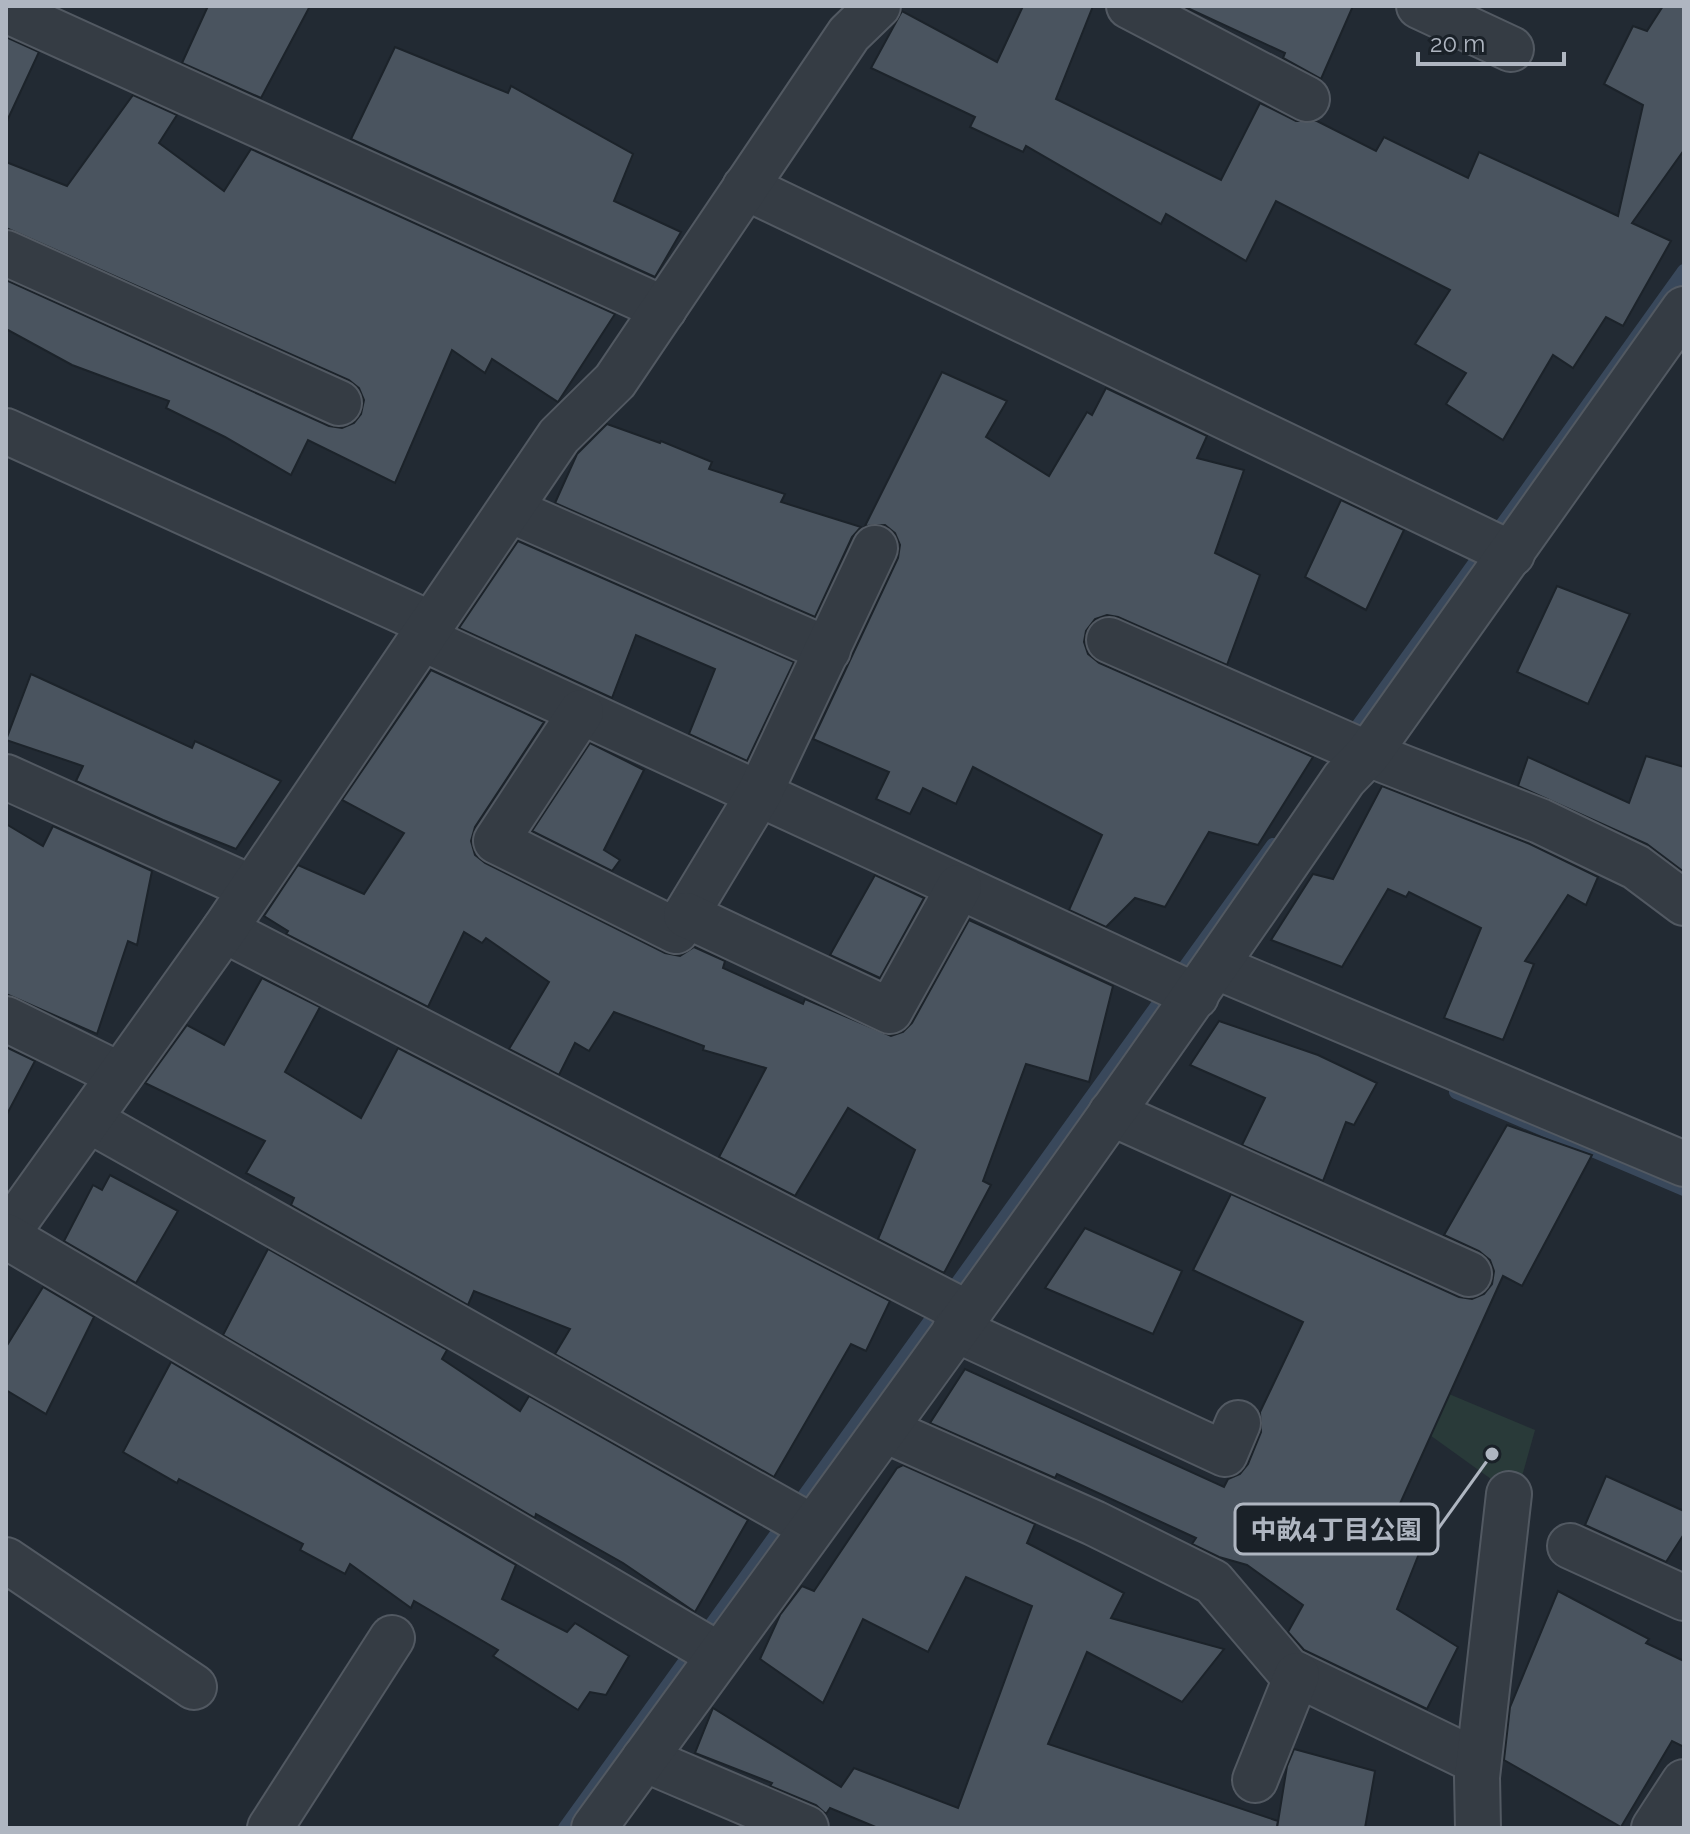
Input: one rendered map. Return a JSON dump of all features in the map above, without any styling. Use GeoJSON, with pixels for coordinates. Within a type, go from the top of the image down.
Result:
{"type":"FeatureCollection","features":[{"type":"Feature","properties":{"kind":"street"},"geometry":{"type":"LineString","coordinates":[[719,1655],[6,1235],[224,930],[559,436],[615,381],[849,34],[878,6]]}},
{"type":"Feature","properties":{"kind":"street"},"geometry":{"type":"LineString","coordinates":[[1129,6],[1307,99]]}},
{"type":"Feature","properties":{"kind":"street"},"geometry":{"type":"LineString","coordinates":[[1419,6],[1511,49]]}},
{"type":"Feature","properties":{"kind":"street"},"geometry":{"type":"LineString","coordinates":[[6,10],[664,309]]}},
{"type":"Feature","properties":{"kind":"street"},"geometry":{"type":"LineString","coordinates":[[745,187],[1512,554]]}},
{"type":"Feature","properties":{"kind":"street"},"geometry":{"type":"LineString","coordinates":[[6,253],[339,403]]}},
{"type":"Feature","properties":{"kind":"street"},"geometry":{"type":"LineString","coordinates":[[594,1828],[885,1430],[1206,981],[1344,779],[1368,754],[1684,309]]}},
{"type":"Feature","properties":{"kind":"street"},"geometry":{"type":"LineString","coordinates":[[6,431],[427,631],[581,712],[959,887],[1684,1164]]}},
{"type":"Feature","properties":{"kind":"street"},"geometry":{"type":"LineString","coordinates":[[510,510],[828,650]]}},
{"type":"Feature","properties":{"kind":"street"},"geometry":{"type":"LineString","coordinates":[[581,712],[496,841],[676,931],[759,794],[875,548]]}},
{"type":"Feature","properties":{"kind":"street"},"geometry":{"type":"LineString","coordinates":[[1109,640],[1368,754],[1540,821],[1636,867],[1684,903]]}},
{"type":"Feature","properties":{"kind":"street"},"geometry":{"type":"LineString","coordinates":[[6,777],[252,888]]}},
{"type":"Feature","properties":{"kind":"street"},"geometry":{"type":"LineString","coordinates":[[686,915],[890,1011],[959,887]]}},
{"type":"Feature","properties":{"kind":"street"},"geometry":{"type":"LineString","coordinates":[[224,930],[961,1321],[1225,1454],[1238,1423]]}},
{"type":"Feature","properties":{"kind":"street"},"geometry":{"type":"LineString","coordinates":[[6,1019],[120,1075]]}},
{"type":"Feature","properties":{"kind":"street"},"geometry":{"type":"LineString","coordinates":[[1111,1113],[1469,1274]]}},
{"type":"Feature","properties":{"kind":"street"},"geometry":{"type":"LineString","coordinates":[[89,1120],[812,1527]]}},
{"type":"Feature","properties":{"kind":"street"},"geometry":{"type":"LineString","coordinates":[[885,1430],[1094,1523],[1213,1582],[1288,1670],[1478,1762]]}},
{"type":"Feature","properties":{"kind":"street"},"geometry":{"type":"LineString","coordinates":[[1478,1828],[1478,1762],[1509,1494]]}},
{"type":"Feature","properties":{"kind":"street"},"geometry":{"type":"LineString","coordinates":[[1570,1546],[1684,1598]]}},
{"type":"Feature","properties":{"kind":"street"},"geometry":{"type":"LineString","coordinates":[[6,1560],[194,1687]]}},
{"type":"Feature","properties":{"kind":"street"},"geometry":{"type":"LineString","coordinates":[[270,1828],[392,1638]]}},
{"type":"Feature","properties":{"kind":"street"},"geometry":{"type":"LineString","coordinates":[[1255,1780],[1297,1675]]}},
{"type":"Feature","properties":{"kind":"street"},"geometry":{"type":"LineString","coordinates":[[644,1759],[806,1828]]}},
{"type":"Feature","properties":{"kind":"street"},"geometry":{"type":"LineString","coordinates":[[1654,1828],[1684,1782]]}},
{"type":"Feature","properties":{"kind":"shaded area"},"geometry":{"type":"Polygon","coordinates":[[[1425,1384],[1535,1430],[1519,1487],[1491,1479],[1409,1420],[1425,1384]]]}},
{"type":"Feature","properties":{"kind":"building"},"geometry":{"type":"Polygon","coordinates":[[[208,6],[310,6],[261,98],[182,63],[208,6]]]}},
{"type":"Feature","properties":{"kind":"building"},"geometry":{"type":"Polygon","coordinates":[[[1023,6],[1093,6],[1056,99],[1221,180],[1260,103],[1296,121],[1317,121],[1376,151],[1384,137],[1468,178],[1479,152],[1618,216],[1643,105],[1604,84],[1633,26],[1647,31],[1663,6],[1684,6],[1684,150],[1632,223],[1671,241],[1623,326],[1606,317],[1573,368],[1553,355],[1503,440],[1446,404],[1466,373],[1415,344],[1450,290],[1276,201],[1246,261],[1166,214],[1161,224],[1026,146],[1023,152],[970,127],[975,117],[871,68],[902,11],[997,62],[1023,6]]]}},
{"type":"Feature","properties":{"kind":"building"},"geometry":{"type":"Polygon","coordinates":[[[1183,6],[1353,6],[1321,79],[1283,58],[1285,53],[1183,6]]]}},
{"type":"Feature","properties":{"kind":"building"},"geometry":{"type":"Polygon","coordinates":[[[6,37],[39,52],[6,123],[6,37]]]}},
{"type":"Feature","properties":{"kind":"building"},"geometry":{"type":"Polygon","coordinates":[[[395,47],[508,93],[511,86],[633,154],[614,201],[681,232],[655,277],[351,139],[395,47]]]}},
{"type":"Feature","properties":{"kind":"building"},"geometry":{"type":"Polygon","coordinates":[[[133,95],[177,115],[159,143],[224,191],[251,149],[615,314],[558,402],[492,359],[485,373],[452,350],[395,483],[308,440],[291,475],[166,408],[169,401],[72,365],[6,329],[6,280],[329,426],[342,428],[354,423],[361,414],[364,400],[359,388],[349,380],[6,228],[6,162],[67,186],[133,95]]]}},
{"type":"Feature","properties":{"kind":"building"},"geometry":{"type":"Polygon","coordinates":[[[942,372],[1007,401],[986,437],[1049,476],[1087,412],[1092,415],[1106,388],[1207,436],[1197,458],[1244,470],[1215,553],[1260,575],[1227,665],[1107,615],[1095,619],[1086,631],[1084,642],[1088,654],[1099,663],[1313,757],[1258,845],[1209,832],[1165,907],[1135,898],[1106,927],[1069,910],[1102,835],[973,767],[956,804],[923,788],[910,814],[876,799],[889,772],[813,739],[898,558],[900,545],[895,533],[885,525],[865,526],[942,372]]]}},
{"type":"Feature","properties":{"kind":"building"},"geometry":{"type":"Polygon","coordinates":[[[607,424],[712,462],[709,469],[785,494],[781,502],[861,527],[852,537],[815,617],[555,503],[577,454],[607,424]]]}},
{"type":"Feature","properties":{"kind":"building"},"geometry":{"type":"Polygon","coordinates":[[[1341,500],[1404,530],[1366,610],[1305,577],[1341,500]]]}},
{"type":"Feature","properties":{"kind":"building"},"geometry":{"type":"Polygon","coordinates":[[[518,541],[794,662],[747,761],[689,734],[715,669],[636,635],[612,698],[459,628],[518,541]]]}},
{"type":"Feature","properties":{"kind":"building"},"geometry":{"type":"Polygon","coordinates":[[[1557,586],[1630,614],[1588,704],[1517,672],[1557,586]]]}},
{"type":"Feature","properties":{"kind":"building"},"geometry":{"type":"Polygon","coordinates":[[[431,670],[544,722],[475,827],[471,841],[475,855],[485,863],[665,953],[680,956],[694,947],[725,961],[723,968],[803,1004],[805,999],[891,1036],[903,1032],[912,1023],[969,920],[1113,986],[1089,1082],[1026,1064],[983,1181],[991,1185],[944,1273],[878,1239],[915,1150],[848,1108],[795,1196],[719,1157],[766,1068],[703,1050],[704,1046],[614,1012],[589,1051],[575,1043],[559,1075],[509,1049],[549,982],[486,938],[482,943],[464,932],[428,1007],[286,934],[288,931],[264,916],[298,865],[364,894],[404,833],[342,800],[431,670]]]}},
{"type":"Feature","properties":{"kind":"building"},"geometry":{"type":"Polygon","coordinates":[[[31,674],[192,748],[195,741],[281,781],[236,849],[163,820],[76,781],[83,766],[6,740],[31,674]]]}},
{"type":"Feature","properties":{"kind":"building"},"geometry":{"type":"Polygon","coordinates":[[[590,743],[644,770],[604,850],[620,860],[612,871],[532,831],[590,743]]]}},
{"type":"Feature","properties":{"kind":"building"},"geometry":{"type":"Polygon","coordinates":[[[1646,756],[1684,767],[1684,872],[1647,844],[1518,786],[1528,757],[1629,803],[1646,756]]]}},
{"type":"Feature","properties":{"kind":"building"},"geometry":{"type":"Polygon","coordinates":[[[1382,786],[1530,844],[1598,877],[1586,905],[1568,895],[1525,961],[1534,964],[1503,1040],[1444,1018],[1481,928],[1409,892],[1406,897],[1388,889],[1342,967],[1271,940],[1313,874],[1333,879],[1382,786]]]}},
{"type":"Feature","properties":{"kind":"building"},"geometry":{"type":"Polygon","coordinates":[[[6,824],[43,846],[53,826],[152,871],[137,945],[128,941],[97,1034],[6,994],[6,824]]]}},
{"type":"Feature","properties":{"kind":"building"},"geometry":{"type":"Polygon","coordinates":[[[875,875],[924,898],[880,978],[830,955],[875,875]]]}},
{"type":"Feature","properties":{"kind":"building"},"geometry":{"type":"Polygon","coordinates":[[[262,978],[320,1007],[285,1072],[361,1118],[398,1048],[890,1301],[866,1351],[851,1344],[774,1477],[555,1354],[570,1329],[474,1291],[468,1305],[291,1205],[294,1198],[246,1173],[265,1141],[145,1083],[187,1025],[224,1045],[262,978]]]}},
{"type":"Feature","properties":{"kind":"building"},"geometry":{"type":"Polygon","coordinates":[[[1219,1021],[1318,1055],[1377,1083],[1354,1125],[1346,1122],[1323,1181],[1242,1145],[1265,1098],[1190,1065],[1219,1021]]]}},
{"type":"Feature","properties":{"kind":"building"},"geometry":{"type":"Polygon","coordinates":[[[6,1047],[35,1061],[6,1116],[6,1047]]]}},
{"type":"Feature","properties":{"kind":"building"},"geometry":{"type":"Polygon","coordinates":[[[1507,1125],[1592,1155],[1522,1286],[1503,1276],[1398,1508],[1419,1519],[1404,1544],[1420,1551],[1397,1609],[1458,1647],[1427,1709],[1304,1650],[1288,1632],[1303,1605],[1247,1565],[1219,1557],[1192,1544],[1196,1538],[1057,1474],[1055,1478],[930,1423],[965,1369],[1224,1487],[1228,1479],[1240,1474],[1248,1464],[1261,1432],[1260,1412],[1303,1322],[1193,1270],[1231,1194],[1459,1297],[1472,1299],[1484,1294],[1492,1284],[1494,1271],[1490,1260],[1479,1251],[1444,1235],[1507,1125]]]}},
{"type":"Feature","properties":{"kind":"building"},"geometry":{"type":"Polygon","coordinates":[[[110,1175],[178,1211],[136,1283],[64,1241],[93,1185],[102,1190],[110,1175]]]}},
{"type":"Feature","properties":{"kind":"building"},"geometry":{"type":"Polygon","coordinates":[[[1085,1228],[1182,1271],[1153,1334],[1045,1288],[1085,1228]]]}},
{"type":"Feature","properties":{"kind":"building"},"geometry":{"type":"Polygon","coordinates":[[[268,1249],[447,1350],[442,1359],[520,1411],[529,1396],[748,1520],[695,1612],[623,1563],[536,1514],[535,1518],[223,1335],[268,1249]]]}},
{"type":"Feature","properties":{"kind":"building"},"geometry":{"type":"Polygon","coordinates":[[[43,1287],[94,1317],[46,1414],[6,1390],[6,1347],[43,1287]]]}},
{"type":"Feature","properties":{"kind":"building"},"geometry":{"type":"Polygon","coordinates":[[[171,1362],[516,1565],[502,1599],[567,1632],[575,1623],[629,1656],[606,1695],[590,1692],[578,1710],[493,1656],[498,1650],[414,1601],[411,1608],[350,1564],[345,1574],[300,1550],[303,1544],[179,1479],[177,1483],[123,1452],[171,1362]]]}},
{"type":"Feature","properties":{"kind":"building"},"geometry":{"type":"Polygon","coordinates":[[[903,1465],[1035,1524],[1027,1543],[1124,1593],[1111,1618],[1224,1649],[1182,1702],[1087,1652],[1048,1744],[1278,1821],[1277,1828],[878,1828],[830,1808],[826,1814],[816,1805],[770,1786],[772,1783],[695,1753],[713,1708],[841,1787],[854,1768],[958,1808],[1032,1606],[966,1577],[928,1652],[863,1619],[823,1703],[760,1659],[780,1615],[802,1586],[814,1591],[897,1468],[903,1465]]]}},
{"type":"Feature","properties":{"kind":"building"},"geometry":{"type":"Polygon","coordinates":[[[1606,1476],[1684,1511],[1684,1534],[1666,1562],[1585,1525],[1606,1476]]]}},
{"type":"Feature","properties":{"kind":"building"},"geometry":{"type":"Polygon","coordinates":[[[1558,1591],[1649,1639],[1646,1643],[1684,1661],[1684,1747],[1672,1741],[1621,1827],[1504,1760],[1510,1707],[1558,1591]]]}},
{"type":"Feature","properties":{"kind":"building"},"geometry":{"type":"Polygon","coordinates":[[[1294,1749],[1375,1771],[1365,1828],[1277,1828],[1287,1766],[1294,1749]]]}},
{"type":"Feature","properties":{"kind":"waterway"},"geometry":{"type":"LineString","coordinates":[[1348,740],[1684,271]]}},
{"type":"Feature","properties":{"kind":"waterway"},"geometry":{"type":"LineString","coordinates":[[565,1828],[1273,845]]}},
{"type":"Feature","properties":{"kind":"waterway"},"geometry":{"type":"LineString","coordinates":[[1456,1092],[1684,1189]]}},
{"type":"Feature","properties":{"kind":"place","name":"中畝4丁目公園"},"geometry":{"type":"Point","coordinates":[1492,1454]}}]}
